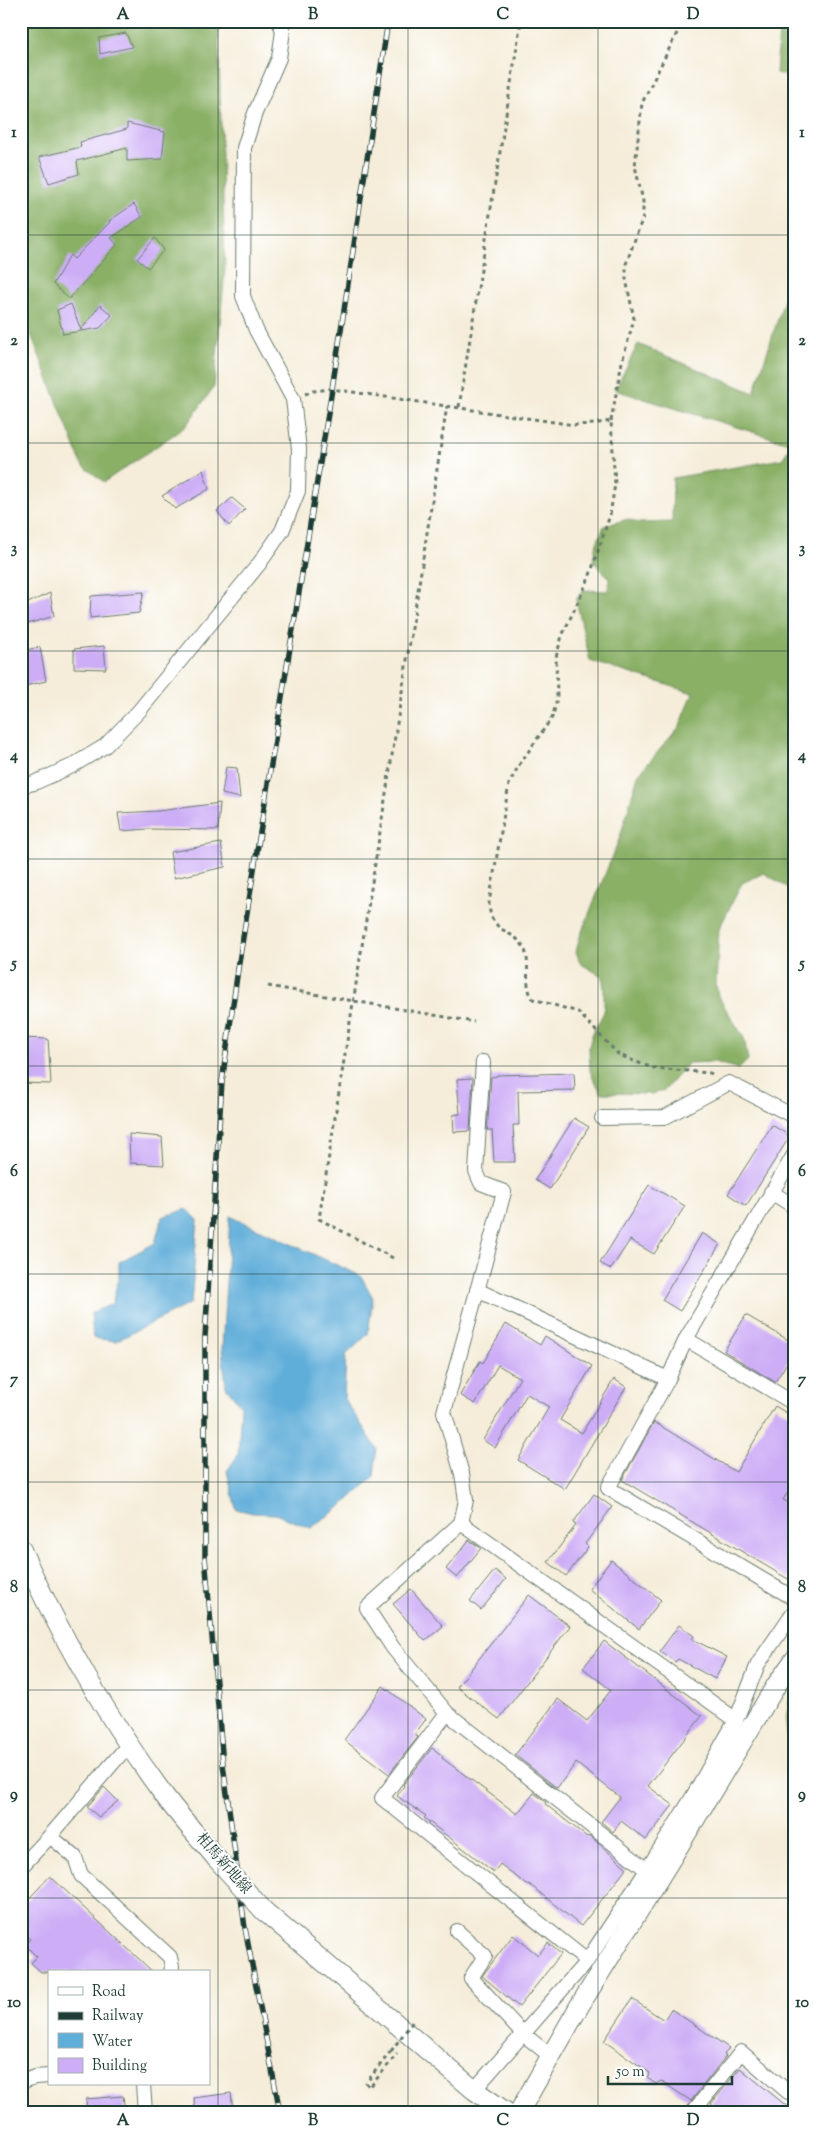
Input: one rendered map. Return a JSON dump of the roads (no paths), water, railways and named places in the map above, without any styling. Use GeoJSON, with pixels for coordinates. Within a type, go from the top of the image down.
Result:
{"type":"FeatureCollection","features":[{"type":"Feature","properties":{"kind":"main road","name":"相馬新地線"},"geometry":{"type":"LineString","coordinates":[[21,1549],[47,1605],[84,1672],[128,1743],[162,1792],[216,1858],[264,1911],[474,2090],[506,2112]]}},
{"type":"Feature","properties":{"kind":"main road"},"geometry":{"type":"LineString","coordinates":[[519,2112],[580,2005],[777,1684],[795,1658]]}},
{"type":"Feature","properties":{"kind":"street"},"geometry":{"type":"LineString","coordinates":[[21,786],[34,784],[72,766],[105,746],[139,711],[259,564],[282,531],[298,491],[299,449],[293,399],[256,330],[243,296],[244,148],[255,113],[279,58],[283,31],[279,21]]}},
{"type":"Feature","properties":{"kind":"street"},"geometry":{"type":"LineString","coordinates":[[483,1062],[476,1172],[481,1183],[504,1192],[444,1412],[462,1474],[466,1500],[461,1523],[367,1608],[394,1648],[447,1713],[647,1870]]}},
{"type":"Feature","properties":{"kind":"street"},"geometry":{"type":"LineString","coordinates":[[602,1118],[665,1117],[728,1082],[795,1117]]}},
{"type":"Feature","properties":{"kind":"street"},"geometry":{"type":"LineString","coordinates":[[795,1153],[686,1340],[668,1379],[608,1488],[795,1599]]}},
{"type":"Feature","properties":{"kind":"street"},"geometry":{"type":"LineString","coordinates":[[771,1192],[795,1207]]}},
{"type":"Feature","properties":{"kind":"street"},"geometry":{"type":"LineString","coordinates":[[477,1290],[668,1379]]}},
{"type":"Feature","properties":{"kind":"street"},"geometry":{"type":"LineString","coordinates":[[686,1340],[795,1404]]}},
{"type":"Feature","properties":{"kind":"street"},"geometry":{"type":"LineString","coordinates":[[461,1523],[736,1720]]}},
{"type":"Feature","properties":{"kind":"street"},"geometry":{"type":"LineString","coordinates":[[474,2090],[587,1961],[692,1798],[736,1720],[758,1664],[795,1610]]}},
{"type":"Feature","properties":{"kind":"street"},"geometry":{"type":"LineString","coordinates":[[447,1713],[382,1798],[587,1961]]}},
{"type":"Feature","properties":{"kind":"street"},"geometry":{"type":"LineString","coordinates":[[21,1867],[50,1836],[128,1743]]}},
{"type":"Feature","properties":{"kind":"street"},"geometry":{"type":"LineString","coordinates":[[50,1836],[75,1857],[82,1875],[170,1958],[171,1970]]}},
{"type":"Feature","properties":{"kind":"street"},"geometry":{"type":"LineString","coordinates":[[457,1931],[485,1956],[471,1978],[524,2034],[552,2057]]}},
{"type":"Feature","properties":{"kind":"street"},"geometry":{"type":"LineString","coordinates":[[693,2112],[741,2052],[788,2092],[795,2084]]}},
{"type":"Feature","properties":{"kind":"street"},"geometry":{"type":"LineString","coordinates":[[21,2082],[35,2077],[48,2076]]}},
{"type":"Feature","properties":{"kind":"street"},"geometry":{"type":"LineString","coordinates":[[143,2086],[145,2112]]}},
{"type":"Feature","properties":{"kind":"water"},"geometry":{"type":"Polygon","coordinates":[[[187,1209],[198,1220],[191,1303],[116,1341],[93,1338],[91,1313],[112,1304],[119,1276],[119,1262],[155,1243],[162,1217],[187,1209]]]}},
{"type":"Feature","properties":{"kind":"water"},"geometry":{"type":"Polygon","coordinates":[[[230,1216],[361,1276],[373,1298],[368,1334],[346,1355],[344,1399],[377,1448],[374,1477],[343,1505],[311,1528],[275,1514],[253,1513],[236,1509],[227,1471],[238,1455],[241,1406],[226,1387],[222,1349],[230,1216]]]}},
{"type":"Feature","properties":{"kind":"railway"},"geometry":{"type":"LineString","coordinates":[[280,2112],[245,1928],[223,1764],[205,1556],[205,1337],[222,1082],[239,962],[332,389],[388,21]]}}]}
